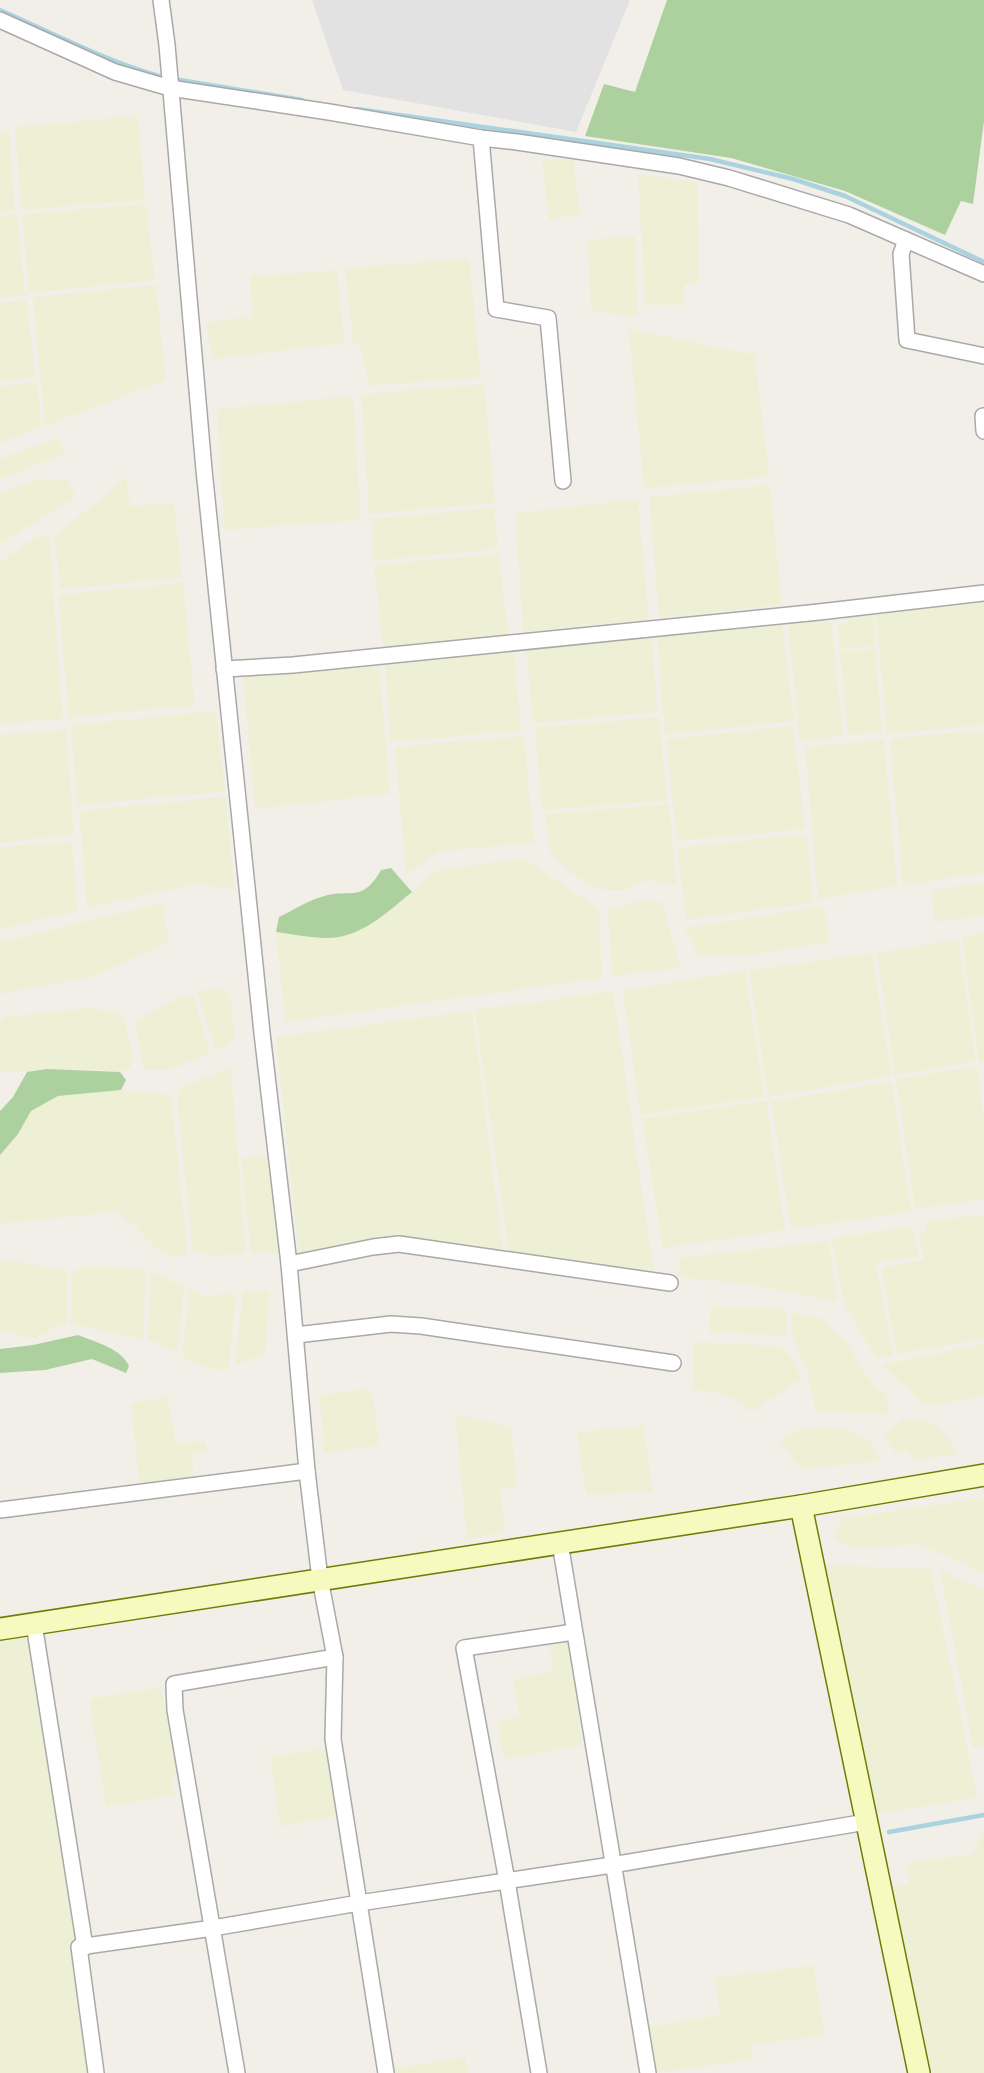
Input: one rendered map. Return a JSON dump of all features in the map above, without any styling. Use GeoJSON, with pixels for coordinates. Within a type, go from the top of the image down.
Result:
{"type":"FeatureCollection","features":[{"type":"Feature","properties":{"kind":"street"},"geometry":{"type":"LineString","coordinates":[[161,0],[224,669],[289,1264],[307,1471],[320,1579],[335,1657],[333,1739],[386,2073]]}},
{"type":"Feature","properties":{"kind":"street"},"geometry":{"type":"LineString","coordinates":[[0,20],[115,72],[170,88],[481,138],[679,166],[729,178],[849,215],[984,274]]}},
{"type":"Feature","properties":{"kind":"street"},"geometry":{"type":"LineString","coordinates":[[481,138],[496,309],[548,318],[563,481]]}},
{"type":"Feature","properties":{"kind":"street"},"geometry":{"type":"LineString","coordinates":[[906,240],[901,254],[907,340],[984,356]]}},
{"type":"Feature","properties":{"kind":"street"},"geometry":{"type":"LineString","coordinates":[[224,669],[293,665],[984,593]]}},
{"type":"Feature","properties":{"kind":"street"},"geometry":{"type":"LineString","coordinates":[[289,1264],[399,1244],[670,1283]]}},
{"type":"Feature","properties":{"kind":"street"},"geometry":{"type":"LineString","coordinates":[[296,1335],[391,1323],[673,1363]]}},
{"type":"Feature","properties":{"kind":"street"},"geometry":{"type":"LineString","coordinates":[[0,1510],[307,1471]]}},
{"type":"Feature","properties":{"kind":"street"},"geometry":{"type":"LineString","coordinates":[[0,1629],[801,1506],[984,1475]]}},
{"type":"Feature","properties":{"kind":"street"},"geometry":{"type":"LineString","coordinates":[[801,1506],[919,2073]]}},
{"type":"Feature","properties":{"kind":"street"},"geometry":{"type":"LineString","coordinates":[[560,1543],[648,2073]]}},
{"type":"Feature","properties":{"kind":"street"},"geometry":{"type":"LineString","coordinates":[[34,1624],[85,1947]]}},
{"type":"Feature","properties":{"kind":"street"},"geometry":{"type":"LineString","coordinates":[[538,2073],[507,1881],[464,1648],[574,1632]]}},
{"type":"Feature","properties":{"kind":"street"},"geometry":{"type":"LineString","coordinates":[[237,2073],[175,1710],[174,1684],[335,1657]]}},
{"type":"Feature","properties":{"kind":"street"},"geometry":{"type":"LineString","coordinates":[[96,2073],[79,1947],[612,1865],[866,1822]]}},
{"type":"Feature","properties":{"kind":"green space"},"geometry":{"type":"Polygon","coordinates":[[[667,0],[984,0],[984,121],[973,204],[961,201],[945,235],[845,191],[731,158],[585,136],[604,84],[635,92],[667,0]]]}},
{"type":"Feature","properties":{"kind":"green space"},"geometry":{"type":"Polygon","coordinates":[[[138,116],[145,200],[21,210],[15,127],[138,116]]]}},
{"type":"Feature","properties":{"kind":"green space"},"geometry":{"type":"Polygon","coordinates":[[[9,130],[15,211],[0,212],[0,131],[9,130]]]}},
{"type":"Feature","properties":{"kind":"green space"},"geometry":{"type":"Polygon","coordinates":[[[573,158],[580,214],[549,220],[542,161],[573,158]]]}},
{"type":"Feature","properties":{"kind":"green space"},"geometry":{"type":"Polygon","coordinates":[[[638,174],[697,182],[699,282],[684,285],[683,305],[645,305],[638,174]]]}},
{"type":"Feature","properties":{"kind":"green space"},"geometry":{"type":"Polygon","coordinates":[[[146,204],[155,280],[29,293],[22,214],[146,204]]]}},
{"type":"Feature","properties":{"kind":"green space"},"geometry":{"type":"Polygon","coordinates":[[[17,214],[25,295],[0,298],[0,216],[17,214]]]}},
{"type":"Feature","properties":{"kind":"green space"},"geometry":{"type":"Polygon","coordinates":[[[635,236],[638,316],[591,311],[588,240],[635,236]]]}},
{"type":"Feature","properties":{"kind":"green space"},"geometry":{"type":"Polygon","coordinates":[[[469,259],[481,377],[370,386],[360,346],[353,343],[345,268],[469,259]]]}},
{"type":"Feature","properties":{"kind":"green space"},"geometry":{"type":"Polygon","coordinates":[[[337,270],[345,343],[212,359],[206,322],[252,317],[250,276],[337,270]]]}},
{"type":"Feature","properties":{"kind":"green space"},"geometry":{"type":"Polygon","coordinates":[[[156,285],[166,380],[45,426],[33,297],[156,285]]]}},
{"type":"Feature","properties":{"kind":"green space"},"geometry":{"type":"Polygon","coordinates":[[[27,300],[35,377],[0,381],[0,303],[27,300]]]}},
{"type":"Feature","properties":{"kind":"green space"},"geometry":{"type":"Polygon","coordinates":[[[629,329],[755,355],[769,477],[644,488],[629,329]]]}},
{"type":"Feature","properties":{"kind":"green space"},"geometry":{"type":"Polygon","coordinates":[[[37,382],[41,427],[0,443],[0,386],[37,382]]]}},
{"type":"Feature","properties":{"kind":"green space"},"geometry":{"type":"Polygon","coordinates":[[[484,384],[495,503],[369,514],[361,394],[484,384]]]}},
{"type":"Feature","properties":{"kind":"green space"},"geometry":{"type":"Polygon","coordinates":[[[353,396],[361,520],[224,530],[217,409],[353,396]]]}},
{"type":"Feature","properties":{"kind":"green space"},"geometry":{"type":"Polygon","coordinates":[[[58,438],[65,453],[0,479],[0,459],[58,438]]]}},
{"type":"Feature","properties":{"kind":"green space"},"geometry":{"type":"Polygon","coordinates":[[[126,476],[130,506],[174,503],[182,578],[60,589],[55,535],[126,476]]]}},
{"type":"Feature","properties":{"kind":"green space"},"geometry":{"type":"Polygon","coordinates":[[[40,479],[68,480],[76,497],[0,544],[0,493],[40,479]]]}},
{"type":"Feature","properties":{"kind":"green space"},"geometry":{"type":"Polygon","coordinates":[[[770,485],[782,605],[659,618],[649,497],[770,485]]]}},
{"type":"Feature","properties":{"kind":"green space"},"geometry":{"type":"Polygon","coordinates":[[[638,499],[649,619],[523,632],[515,513],[638,499]]]}},
{"type":"Feature","properties":{"kind":"green space"},"geometry":{"type":"Polygon","coordinates":[[[494,508],[498,549],[373,561],[372,519],[494,508]]]}},
{"type":"Feature","properties":{"kind":"green space"},"geometry":{"type":"Polygon","coordinates":[[[39,535],[49,535],[63,719],[0,724],[0,562],[39,535]]]}},
{"type":"Feature","properties":{"kind":"green space"},"geometry":{"type":"Polygon","coordinates":[[[499,554],[508,635],[383,647],[374,565],[499,554]]]}},
{"type":"Feature","properties":{"kind":"green space"},"geometry":{"type":"Polygon","coordinates":[[[183,583],[195,706],[69,717],[58,595],[183,583]]]}},
{"type":"Feature","properties":{"kind":"green space"},"geometry":{"type":"Polygon","coordinates":[[[984,603],[984,725],[887,734],[876,613],[984,603]]]}},
{"type":"Feature","properties":{"kind":"green space"},"geometry":{"type":"Polygon","coordinates":[[[873,615],[875,646],[840,649],[838,625],[847,623],[847,616],[873,615]]]}},
{"type":"Feature","properties":{"kind":"green space"},"geometry":{"type":"Polygon","coordinates":[[[831,621],[843,736],[800,742],[788,623],[831,621]]]}},
{"type":"Feature","properties":{"kind":"green space"},"geometry":{"type":"Polygon","coordinates":[[[782,623],[794,721],[665,735],[657,635],[782,623]]]}},
{"type":"Feature","properties":{"kind":"green space"},"geometry":{"type":"Polygon","coordinates":[[[652,636],[657,712],[533,723],[526,646],[652,636]]]}},
{"type":"Feature","properties":{"kind":"green space"},"geometry":{"type":"Polygon","coordinates":[[[875,649],[882,732],[848,735],[840,652],[875,649]]]}},
{"type":"Feature","properties":{"kind":"green space"},"geometry":{"type":"Polygon","coordinates":[[[514,650],[521,731],[390,741],[385,662],[514,650]]]}},
{"type":"Feature","properties":{"kind":"green space"},"geometry":{"type":"Polygon","coordinates":[[[379,665],[390,794],[255,809],[243,676],[379,665]]]}},
{"type":"Feature","properties":{"kind":"green space"},"geometry":{"type":"Polygon","coordinates":[[[216,711],[225,791],[77,805],[71,725],[216,711]]]}},
{"type":"Feature","properties":{"kind":"green space"},"geometry":{"type":"Polygon","coordinates":[[[659,717],[667,801],[542,810],[535,728],[659,717]]]}},
{"type":"Feature","properties":{"kind":"green space"},"geometry":{"type":"Polygon","coordinates":[[[793,726],[805,829],[677,841],[666,739],[793,726]]]}},
{"type":"Feature","properties":{"kind":"green space"},"geometry":{"type":"Polygon","coordinates":[[[66,729],[74,835],[0,842],[0,735],[66,729]]]}},
{"type":"Feature","properties":{"kind":"green space"},"geometry":{"type":"Polygon","coordinates":[[[984,731],[984,873],[903,885],[890,738],[984,731]]]}},
{"type":"Feature","properties":{"kind":"green space"},"geometry":{"type":"Polygon","coordinates":[[[524,736],[534,843],[440,851],[406,875],[395,747],[524,736]]]}},
{"type":"Feature","properties":{"kind":"green space"},"geometry":{"type":"Polygon","coordinates":[[[884,740],[897,886],[818,899],[805,747],[884,740]]]}},
{"type":"Feature","properties":{"kind":"green space"},"geometry":{"type":"Polygon","coordinates":[[[226,797],[234,889],[196,884],[87,908],[79,811],[226,797]]]}},
{"type":"Feature","properties":{"kind":"green space"},"geometry":{"type":"Polygon","coordinates":[[[669,804],[676,885],[647,880],[624,890],[605,890],[589,885],[569,871],[550,852],[545,814],[669,804]]]}},
{"type":"Feature","properties":{"kind":"green space"},"geometry":{"type":"Polygon","coordinates":[[[806,834],[813,902],[686,920],[678,848],[806,834]]]}},
{"type":"Feature","properties":{"kind":"green space"},"geometry":{"type":"Polygon","coordinates":[[[72,841],[78,911],[0,929],[0,848],[72,841]]]}},
{"type":"Feature","properties":{"kind":"green space"},"geometry":{"type":"Polygon","coordinates":[[[524,858],[599,909],[602,978],[285,1022],[276,932],[325,938],[354,933],[377,921],[437,870],[524,858]]]}},
{"type":"Feature","properties":{"kind":"green space"},"geometry":{"type":"Polygon","coordinates":[[[391,868],[412,892],[371,924],[348,935],[336,937],[323,938],[276,932],[279,917],[321,897],[361,891],[374,881],[381,870],[391,868]]]}},
{"type":"Feature","properties":{"kind":"green space"},"geometry":{"type":"Polygon","coordinates":[[[984,883],[984,916],[935,922],[931,890],[984,883]]]}},
{"type":"Feature","properties":{"kind":"green space"},"geometry":{"type":"Polygon","coordinates":[[[640,901],[658,901],[663,906],[681,968],[612,976],[608,910],[640,901]]]}},
{"type":"Feature","properties":{"kind":"green space"},"geometry":{"type":"Polygon","coordinates":[[[162,903],[169,942],[92,977],[0,994],[0,942],[162,903]]]}},
{"type":"Feature","properties":{"kind":"green space"},"geometry":{"type":"Polygon","coordinates":[[[823,906],[831,942],[744,956],[699,956],[684,928],[823,906]]]}},
{"type":"Feature","properties":{"kind":"green space"},"geometry":{"type":"Polygon","coordinates":[[[984,933],[984,1062],[979,1063],[962,937],[984,933]]]}},
{"type":"Feature","properties":{"kind":"green space"},"geometry":{"type":"Polygon","coordinates":[[[958,939],[976,1061],[895,1075],[877,953],[958,939]]]}},
{"type":"Feature","properties":{"kind":"green space"},"geometry":{"type":"Polygon","coordinates":[[[872,953],[891,1076],[768,1097],[749,970],[872,953]]]}},
{"type":"Feature","properties":{"kind":"green space"},"geometry":{"type":"Polygon","coordinates":[[[745,971],[764,1097],[640,1115],[623,990],[745,971]]]}},
{"type":"Feature","properties":{"kind":"green space"},"geometry":{"type":"Polygon","coordinates":[[[224,987],[230,996],[235,1038],[223,1047],[215,1049],[197,992],[224,987]]]}},
{"type":"Feature","properties":{"kind":"green space"},"geometry":{"type":"Polygon","coordinates":[[[613,991],[654,1273],[509,1252],[475,1010],[613,991]]]}},
{"type":"Feature","properties":{"kind":"green space"},"geometry":{"type":"Polygon","coordinates":[[[193,995],[210,1053],[170,1070],[144,1070],[135,1021],[166,1004],[184,996],[193,995]]]}},
{"type":"Feature","properties":{"kind":"green space"},"geometry":{"type":"Polygon","coordinates":[[[88,1008],[122,1013],[133,1056],[131,1067],[120,1072],[72,1069],[0,1071],[0,1022],[4,1017],[88,1008]]]}},
{"type":"Feature","properties":{"kind":"green space"},"geometry":{"type":"Polygon","coordinates":[[[472,1011],[503,1250],[395,1237],[299,1256],[276,1037],[472,1011]]]}},
{"type":"Feature","properties":{"kind":"green space"},"geometry":{"type":"Polygon","coordinates":[[[977,1066],[984,1117],[984,1199],[915,1209],[896,1079],[977,1066]]]}},
{"type":"Feature","properties":{"kind":"green space"},"geometry":{"type":"Polygon","coordinates":[[[231,1067],[246,1253],[212,1256],[193,1250],[177,1100],[180,1088],[231,1067]]]}},
{"type":"Feature","properties":{"kind":"green space"},"geometry":{"type":"Polygon","coordinates":[[[47,1069],[120,1072],[126,1080],[121,1090],[58,1096],[31,1111],[18,1134],[0,1155],[0,1111],[13,1097],[27,1072],[47,1069]]]}},
{"type":"Feature","properties":{"kind":"green space"},"geometry":{"type":"Polygon","coordinates":[[[892,1082],[911,1212],[791,1229],[771,1101],[892,1082]]]}},
{"type":"Feature","properties":{"kind":"green space"},"geometry":{"type":"Polygon","coordinates":[[[121,1090],[171,1095],[187,1251],[185,1256],[169,1255],[154,1247],[136,1227],[116,1212],[0,1224],[0,1155],[18,1134],[31,1111],[59,1096],[121,1090]]]}},
{"type":"Feature","properties":{"kind":"green space"},"geometry":{"type":"Polygon","coordinates":[[[766,1101],[785,1230],[663,1248],[642,1118],[766,1101]]]}},
{"type":"Feature","properties":{"kind":"green space"},"geometry":{"type":"Polygon","coordinates":[[[269,1157],[278,1254],[251,1252],[241,1158],[269,1157]]]}},
{"type":"Feature","properties":{"kind":"green space"},"geometry":{"type":"Polygon","coordinates":[[[984,1215],[984,1339],[897,1354],[881,1267],[924,1260],[919,1234],[927,1231],[924,1221],[984,1215]]]}},
{"type":"Feature","properties":{"kind":"green space"},"geometry":{"type":"Polygon","coordinates":[[[912,1226],[919,1256],[876,1263],[893,1356],[877,1358],[844,1305],[832,1239],[912,1226]]]}},
{"type":"Feature","properties":{"kind":"green space"},"geometry":{"type":"Polygon","coordinates":[[[828,1241],[838,1302],[753,1285],[678,1277],[680,1258],[828,1241]]]}},
{"type":"Feature","properties":{"kind":"green space"},"geometry":{"type":"Polygon","coordinates":[[[5,1259],[67,1271],[67,1325],[53,1326],[45,1335],[30,1338],[0,1331],[0,1264],[5,1259]]]}},
{"type":"Feature","properties":{"kind":"green space"},"geometry":{"type":"Polygon","coordinates":[[[90,1266],[146,1269],[143,1339],[71,1324],[71,1272],[90,1266]]]}},
{"type":"Feature","properties":{"kind":"green space"},"geometry":{"type":"Polygon","coordinates":[[[151,1271],[184,1287],[178,1353],[148,1339],[151,1271]]]}},
{"type":"Feature","properties":{"kind":"green space"},"geometry":{"type":"Polygon","coordinates":[[[189,1289],[207,1296],[236,1293],[229,1369],[214,1370],[182,1357],[189,1289]]]}},
{"type":"Feature","properties":{"kind":"green space"},"geometry":{"type":"Polygon","coordinates":[[[269,1290],[265,1354],[235,1365],[243,1291],[269,1290]]]}},
{"type":"Feature","properties":{"kind":"green space"},"geometry":{"type":"Polygon","coordinates":[[[711,1306],[778,1308],[787,1314],[786,1336],[709,1332],[711,1306]]]}},
{"type":"Feature","properties":{"kind":"green space"},"geometry":{"type":"Polygon","coordinates":[[[791,1312],[820,1318],[845,1340],[871,1382],[887,1396],[889,1414],[816,1412],[806,1368],[792,1336],[791,1312]]]}},
{"type":"Feature","properties":{"kind":"green space"},"geometry":{"type":"Polygon","coordinates":[[[78,1335],[114,1350],[129,1366],[126,1373],[92,1359],[45,1370],[0,1373],[0,1349],[33,1345],[78,1335]]]}},
{"type":"Feature","properties":{"kind":"green space"},"geometry":{"type":"Polygon","coordinates":[[[694,1342],[781,1346],[792,1358],[801,1379],[752,1412],[727,1395],[693,1389],[694,1342]]]}},
{"type":"Feature","properties":{"kind":"green space"},"geometry":{"type":"Polygon","coordinates":[[[984,1344],[984,1396],[925,1406],[882,1365],[984,1344]]]}},
{"type":"Feature","properties":{"kind":"green space"},"geometry":{"type":"Polygon","coordinates":[[[365,1389],[373,1396],[379,1445],[325,1453],[319,1395],[365,1389]]]}},
{"type":"Feature","properties":{"kind":"green space"},"geometry":{"type":"Polygon","coordinates":[[[168,1397],[176,1443],[205,1441],[207,1450],[192,1454],[194,1478],[139,1483],[131,1403],[168,1397]]]}},
{"type":"Feature","properties":{"kind":"green space"},"geometry":{"type":"Polygon","coordinates":[[[455,1414],[511,1427],[517,1487],[500,1490],[506,1532],[467,1540],[455,1414]]]}},
{"type":"Feature","properties":{"kind":"green space"},"geometry":{"type":"Polygon","coordinates":[[[917,1419],[930,1422],[944,1433],[959,1454],[915,1460],[905,1451],[896,1454],[884,1434],[902,1420],[917,1419]]]}},
{"type":"Feature","properties":{"kind":"green space"},"geometry":{"type":"Polygon","coordinates":[[[643,1426],[653,1492],[586,1495],[577,1432],[643,1426]]]}},
{"type":"Feature","properties":{"kind":"green space"},"geometry":{"type":"Polygon","coordinates":[[[831,1427],[850,1431],[870,1441],[880,1461],[801,1469],[780,1443],[787,1434],[807,1428],[831,1427]]]}},
{"type":"Feature","properties":{"kind":"green space"},"geometry":{"type":"Polygon","coordinates":[[[984,1498],[984,1574],[920,1544],[859,1549],[834,1539],[842,1518],[984,1498]]]}},
{"type":"Feature","properties":{"kind":"green space"},"geometry":{"type":"Polygon","coordinates":[[[824,1565],[931,1569],[977,1797],[876,1814],[824,1565]]]}},
{"type":"Feature","properties":{"kind":"green space"},"geometry":{"type":"Polygon","coordinates":[[[940,1570],[984,1590],[984,1746],[973,1748],[940,1570]]]}},
{"type":"Feature","properties":{"kind":"green space"},"geometry":{"type":"Polygon","coordinates":[[[29,1635],[95,2073],[0,2073],[0,1640],[29,1635]]]}},
{"type":"Feature","properties":{"kind":"green space"},"geometry":{"type":"Polygon","coordinates":[[[569,1643],[583,1745],[504,1759],[497,1722],[520,1717],[513,1680],[553,1670],[550,1645],[569,1643]]]}},
{"type":"Feature","properties":{"kind":"green space"},"geometry":{"type":"Polygon","coordinates":[[[161,1687],[178,1775],[171,1776],[174,1795],[106,1807],[89,1699],[161,1687]]]}},
{"type":"Feature","properties":{"kind":"green space"},"geometry":{"type":"Polygon","coordinates":[[[328,1748],[337,1816],[280,1826],[270,1757],[328,1748]]]}},
{"type":"Feature","properties":{"kind":"green space"},"geometry":{"type":"Polygon","coordinates":[[[984,1830],[984,2073],[932,2073],[892,1887],[909,1883],[907,1863],[973,1854],[984,1830]]]}},
{"type":"Feature","properties":{"kind":"green space"},"geometry":{"type":"Polygon","coordinates":[[[813,1965],[825,2036],[752,2044],[753,2059],[656,2073],[649,2027],[720,2015],[715,1978],[813,1965]]]}},
{"type":"Feature","properties":{"kind":"green space"},"geometry":{"type":"Polygon","coordinates":[[[465,2057],[468,2073],[393,2073],[393,2069],[465,2057]]]}},
{"type":"Feature","properties":{"kind":"shaded area"},"geometry":{"type":"Polygon","coordinates":[[[312,0],[630,0],[576,132],[343,90],[312,0]]]}},
{"type":"Feature","properties":{"kind":"waterway"},"geometry":{"type":"LineString","coordinates":[[0,10],[98,54],[159,76]]}},
{"type":"Feature","properties":{"kind":"waterway"},"geometry":{"type":"LineString","coordinates":[[180,80],[302,100]]}},
{"type":"Feature","properties":{"kind":"waterway"},"geometry":{"type":"LineString","coordinates":[[357,109],[710,159],[793,179],[845,196],[984,262]]}},
{"type":"Feature","properties":{"kind":"waterway"},"geometry":{"type":"LineString","coordinates":[[889,1832],[984,1815]]}}]}
